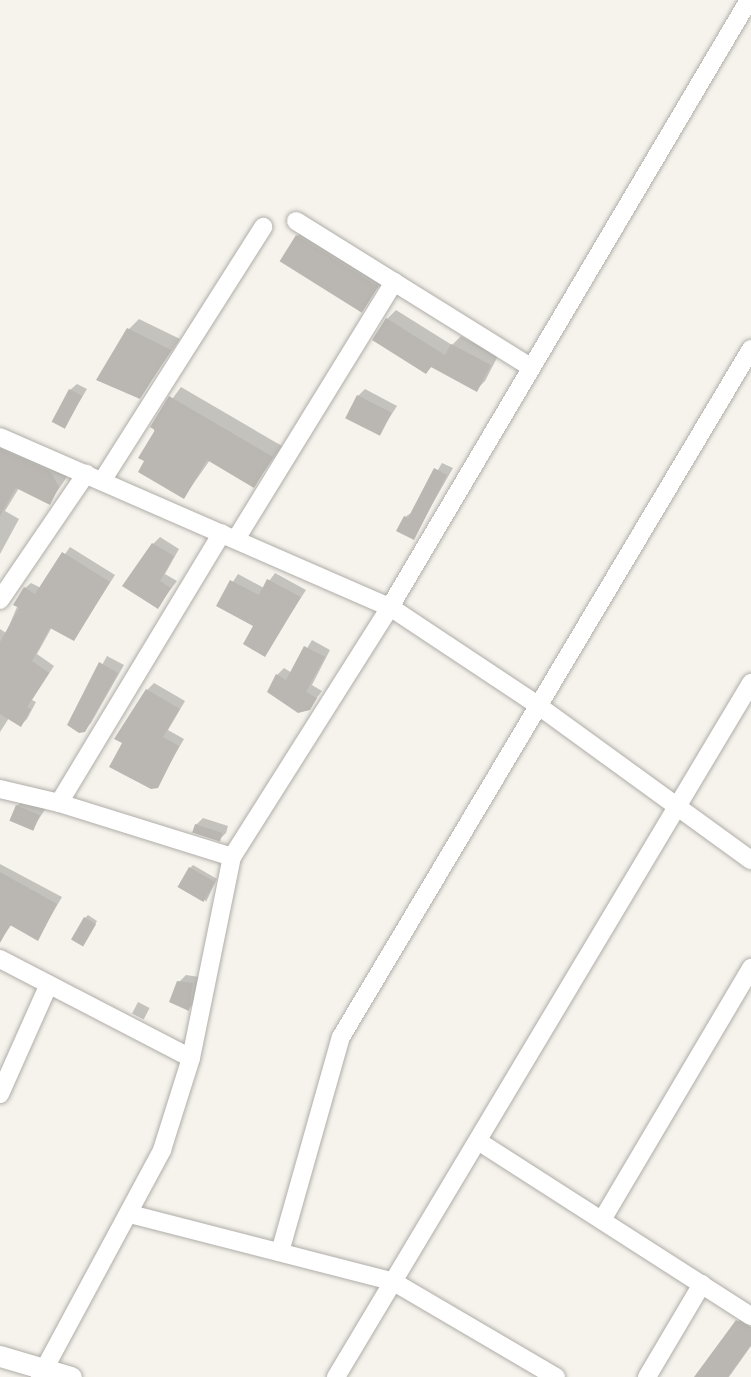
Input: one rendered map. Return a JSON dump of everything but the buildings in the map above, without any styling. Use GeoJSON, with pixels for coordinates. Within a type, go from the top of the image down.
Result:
{"type":"FeatureCollection","features":[{"type":"Feature","properties":{"kind":"street"},"geometry":{"type":"LineString","coordinates":[[42,1373],[130,1214],[162,1150],[191,1058],[232,858],[390,607],[529,366],[749,0]]}},
{"type":"Feature","properties":{"kind":"street"},"geometry":{"type":"LineString","coordinates":[[296,221],[529,366]]}},
{"type":"Feature","properties":{"kind":"street"},"geometry":{"type":"LineString","coordinates":[[0,600],[94,477],[263,227]]}},
{"type":"Feature","properties":{"kind":"street"},"geometry":{"type":"LineString","coordinates":[[59,803],[394,282]]}},
{"type":"Feature","properties":{"kind":"street"},"geometry":{"type":"LineString","coordinates":[[280,1252],[341,1037],[536,704],[751,349]]}},
{"type":"Feature","properties":{"kind":"street"},"geometry":{"type":"LineString","coordinates":[[0,437],[390,607],[536,704],[751,860]]}},
{"type":"Feature","properties":{"kind":"street"},"geometry":{"type":"LineString","coordinates":[[336,1377],[751,683]]}},
{"type":"Feature","properties":{"kind":"street"},"geometry":{"type":"LineString","coordinates":[[0,789],[59,803],[232,858]]}},
{"type":"Feature","properties":{"kind":"street"},"geometry":{"type":"LineString","coordinates":[[0,959],[191,1058]]}},
{"type":"Feature","properties":{"kind":"street"},"geometry":{"type":"LineString","coordinates":[[602,1220],[751,968]]}},
{"type":"Feature","properties":{"kind":"street"},"geometry":{"type":"LineString","coordinates":[[0,1094],[49,984]]}},
{"type":"Feature","properties":{"kind":"street"},"geometry":{"type":"LineString","coordinates":[[478,1141],[751,1316]]}},
{"type":"Feature","properties":{"kind":"street"},"geometry":{"type":"LineString","coordinates":[[130,1214],[394,1282],[556,1377]]}},
{"type":"Feature","properties":{"kind":"street"},"geometry":{"type":"LineString","coordinates":[[647,1377],[702,1284]]}},
{"type":"Feature","properties":{"kind":"street"},"geometry":{"type":"LineString","coordinates":[[0,1356],[42,1373],[71,1377]]}}]}
